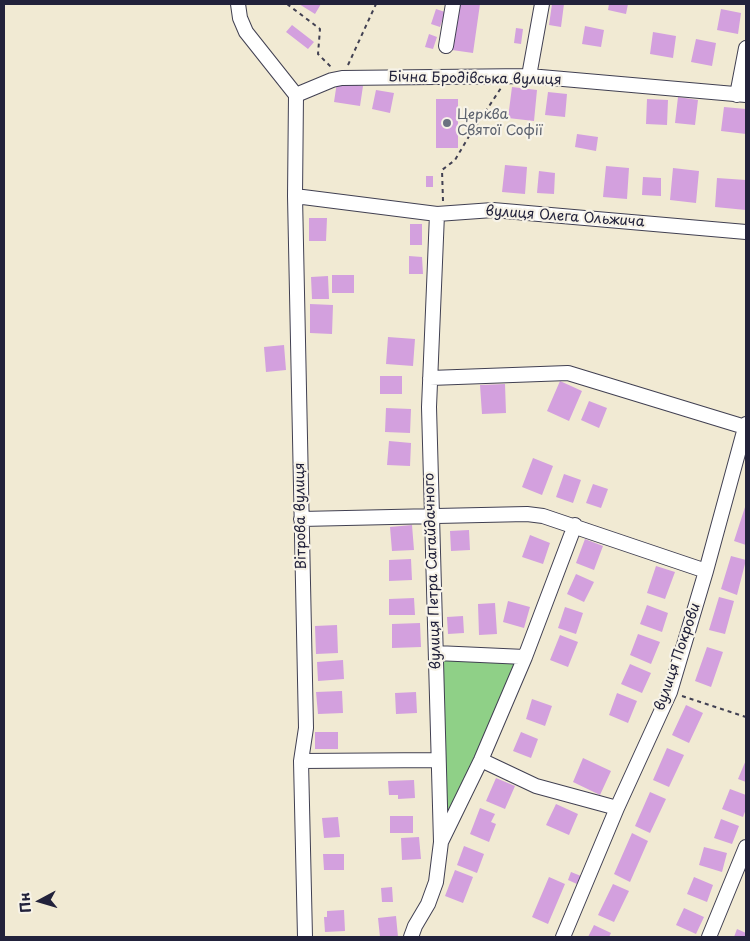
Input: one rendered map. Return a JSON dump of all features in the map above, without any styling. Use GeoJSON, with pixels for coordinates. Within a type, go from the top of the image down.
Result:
{"type":"FeatureCollection","features":[{"type":"Feature","properties":{"kind":"street"},"geometry":{"type":"LineString","coordinates":[[238,4],[240,18],[246,32],[296,94]]}},
{"type":"Feature","properties":{"kind":"street"},"geometry":{"type":"LineString","coordinates":[[446,46],[453,4]]}},
{"type":"Feature","properties":{"kind":"street"},"geometry":{"type":"LineString","coordinates":[[530,76],[542,4]]}},
{"type":"Feature","properties":{"kind":"street"},"geometry":{"type":"LineString","coordinates":[[742,95],[746,48]]}},
{"type":"Feature","properties":{"kind":"street","name":"Бічна Бродівська вулиця"},"geometry":{"type":"LineString","coordinates":[[296,94],[342,78],[530,76],[742,95]]}},
{"type":"Feature","properties":{"kind":"street","name":"Вітрова вулиця"},"geometry":{"type":"LineString","coordinates":[[296,94],[295,196],[306,728],[301,761],[305,937]]}},
{"type":"Feature","properties":{"kind":"street","name":"вулиця Олега Ольжича"},"geometry":{"type":"LineString","coordinates":[[295,196],[440,214],[493,210],[746,232]]}},
{"type":"Feature","properties":{"kind":"street","name":"вулиця Петра Сагайдачного"},"geometry":{"type":"LineString","coordinates":[[440,214],[433,301],[429,407],[441,842]]}},
{"type":"Feature","properties":{"kind":"street"},"geometry":{"type":"LineString","coordinates":[[430,378],[568,374],[746,425]]}},
{"type":"Feature","properties":{"kind":"street","name":"вулиця Покрови"},"geometry":{"type":"LineString","coordinates":[[563,937],[617,808],[670,692],[706,572],[746,425]]}},
{"type":"Feature","properties":{"kind":"street"},"geometry":{"type":"LineString","coordinates":[[301,519],[527,514],[543,516],[575,525],[706,572]]}},
{"type":"Feature","properties":{"kind":"street"},"geometry":{"type":"LineString","coordinates":[[411,937],[428,904],[436,882],[441,842],[481,760],[525,657],[575,525]]}},
{"type":"Feature","properties":{"kind":"street"},"geometry":{"type":"LineString","coordinates":[[436,653],[525,657]]}},
{"type":"Feature","properties":{"kind":"street"},"geometry":{"type":"LineString","coordinates":[[301,761],[438,760]]}},
{"type":"Feature","properties":{"kind":"street"},"geometry":{"type":"LineString","coordinates":[[481,760],[536,786],[617,808]]}},
{"type":"Feature","properties":{"kind":"street"},"geometry":{"type":"LineString","coordinates":[[709,937],[746,847]]}},
{"type":"Feature","properties":{"kind":"path"},"geometry":{"type":"LineString","coordinates":[[287,4],[320,30],[318,54],[342,78],[376,4]]}},
{"type":"Feature","properties":{"kind":"path"},"geometry":{"type":"LineString","coordinates":[[440,214],[442,170],[455,160],[509,77]]}},
{"type":"Feature","properties":{"kind":"path"},"geometry":{"type":"LineString","coordinates":[[670,692],[746,717]]}},
{"type":"Feature","properties":{"kind":"green space"},"geometry":{"type":"Polygon","coordinates":[[[439,656],[525,657],[443,853],[439,656]]]}},
{"type":"Feature","properties":{"kind":"building"},"geometry":{"type":"Polygon","coordinates":[[[299,4],[321,4],[315,14],[299,4]]]}},
{"type":"Feature","properties":{"kind":"building"},"geometry":{"type":"Polygon","coordinates":[[[459,4],[480,4],[473,53],[452,50],[459,4]]]}},
{"type":"Feature","properties":{"kind":"building"},"geometry":{"type":"Polygon","coordinates":[[[552,4],[564,4],[561,27],[549,25],[552,4]]]}},
{"type":"Feature","properties":{"kind":"building"},"geometry":{"type":"Polygon","coordinates":[[[609,4],[628,4],[626,14],[608,10],[609,4]]]}},
{"type":"Feature","properties":{"kind":"building"},"geometry":{"type":"Polygon","coordinates":[[[436,9],[445,12],[440,27],[431,24],[436,9]]]}},
{"type":"Feature","properties":{"kind":"building"},"geometry":{"type":"Polygon","coordinates":[[[721,9],[741,13],[738,34],[717,30],[721,9]]]}},
{"type":"Feature","properties":{"kind":"building"},"geometry":{"type":"Polygon","coordinates":[[[292,25],[314,42],[308,49],[286,32],[292,25]]]}},
{"type":"Feature","properties":{"kind":"building"},"geometry":{"type":"Polygon","coordinates":[[[585,26],[604,30],[601,47],[582,44],[585,26]]]}},
{"type":"Feature","properties":{"kind":"building"},"geometry":{"type":"Polygon","coordinates":[[[516,28],[523,29],[521,44],[514,43],[516,28]]]}},
{"type":"Feature","properties":{"kind":"building"},"geometry":{"type":"Polygon","coordinates":[[[653,32],[676,36],[673,58],[650,54],[653,32]]]}},
{"type":"Feature","properties":{"kind":"building"},"geometry":{"type":"Polygon","coordinates":[[[429,34],[437,37],[433,49],[425,47],[429,34]]]}},
{"type":"Feature","properties":{"kind":"building"},"geometry":{"type":"Polygon","coordinates":[[[696,39],[716,43],[712,66],[691,62],[696,39]]]}},
{"type":"Feature","properties":{"kind":"building"},"geometry":{"type":"Polygon","coordinates":[[[337,82],[363,86],[360,106],[334,102],[337,82]]]}},
{"type":"Feature","properties":{"kind":"building"},"geometry":{"type":"Polygon","coordinates":[[[512,87],[537,90],[534,121],[508,118],[512,87]]]}},
{"type":"Feature","properties":{"kind":"building"},"geometry":{"type":"Polygon","coordinates":[[[376,90],[394,93],[390,113],[372,109],[376,90]]]}},
{"type":"Feature","properties":{"kind":"building"},"geometry":{"type":"Polygon","coordinates":[[[548,92],[567,94],[565,117],[545,115],[548,92]]]}},
{"type":"Feature","properties":{"kind":"building"},"geometry":{"type":"Polygon","coordinates":[[[678,97],[698,100],[695,125],[675,123],[678,97]]]}},
{"type":"Feature","properties":{"kind":"building","name":"Церква Святої Софії"},"geometry":{"type":"Polygon","coordinates":[[[436,99],[458,99],[458,148],[436,148],[436,99]]]}},
{"type":"Feature","properties":{"kind":"building"},"geometry":{"type":"Polygon","coordinates":[[[647,99],[668,100],[667,125],[646,124],[647,99]]]}},
{"type":"Feature","properties":{"kind":"building"},"geometry":{"type":"Polygon","coordinates":[[[724,107],[746,109],[746,134],[721,131],[724,107]]]}},
{"type":"Feature","properties":{"kind":"building"},"geometry":{"type":"Polygon","coordinates":[[[577,134],[598,137],[596,151],[575,147],[577,134]]]}},
{"type":"Feature","properties":{"kind":"building"},"geometry":{"type":"Polygon","coordinates":[[[505,165],[527,167],[525,194],[502,192],[505,165]]]}},
{"type":"Feature","properties":{"kind":"building"},"geometry":{"type":"Polygon","coordinates":[[[606,166],[629,168],[627,199],[603,197],[606,166]]]}},
{"type":"Feature","properties":{"kind":"building"},"geometry":{"type":"Polygon","coordinates":[[[673,168],[699,171],[696,203],[670,200],[673,168]]]}},
{"type":"Feature","properties":{"kind":"building"},"geometry":{"type":"Polygon","coordinates":[[[539,171],[555,173],[554,194],[537,193],[539,171]]]}},
{"type":"Feature","properties":{"kind":"building"},"geometry":{"type":"Polygon","coordinates":[[[426,176],[433,176],[433,187],[426,187],[426,176]]]}},
{"type":"Feature","properties":{"kind":"building"},"geometry":{"type":"Polygon","coordinates":[[[643,177],[661,178],[661,196],[642,195],[643,177]]]}},
{"type":"Feature","properties":{"kind":"building"},"geometry":{"type":"Polygon","coordinates":[[[717,178],[746,180],[746,210],[715,207],[717,178]]]}},
{"type":"Feature","properties":{"kind":"building"},"geometry":{"type":"Polygon","coordinates":[[[309,218],[327,218],[326,241],[309,241],[309,218]]]}},
{"type":"Feature","properties":{"kind":"building"},"geometry":{"type":"Polygon","coordinates":[[[410,224],[422,224],[422,245],[410,245],[410,224]]]}},
{"type":"Feature","properties":{"kind":"building"},"geometry":{"type":"Polygon","coordinates":[[[409,256],[422,257],[423,274],[409,274],[409,256]]]}},
{"type":"Feature","properties":{"kind":"building"},"geometry":{"type":"Polygon","coordinates":[[[332,275],[354,275],[354,293],[332,293],[332,275]]]}},
{"type":"Feature","properties":{"kind":"building"},"geometry":{"type":"Polygon","coordinates":[[[328,276],[329,299],[312,299],[311,277],[328,276]]]}},
{"type":"Feature","properties":{"kind":"building"},"geometry":{"type":"Polygon","coordinates":[[[310,304],[333,305],[332,334],[310,333],[310,304]]]}},
{"type":"Feature","properties":{"kind":"building"},"geometry":{"type":"Polygon","coordinates":[[[388,337],[415,339],[413,366],[386,364],[388,337]]]}},
{"type":"Feature","properties":{"kind":"building"},"geometry":{"type":"Polygon","coordinates":[[[284,345],[286,370],[266,372],[264,347],[284,345]]]}},
{"type":"Feature","properties":{"kind":"building"},"geometry":{"type":"Polygon","coordinates":[[[380,376],[402,376],[402,394],[380,394],[380,376]]]}},
{"type":"Feature","properties":{"kind":"building"},"geometry":{"type":"Polygon","coordinates":[[[560,381],[582,391],[569,421],[547,411],[560,381]]]}},
{"type":"Feature","properties":{"kind":"building"},"geometry":{"type":"Polygon","coordinates":[[[505,384],[506,413],[482,414],[480,385],[505,384]]]}},
{"type":"Feature","properties":{"kind":"building"},"geometry":{"type":"Polygon","coordinates":[[[589,401],[607,408],[599,428],[581,420],[589,401]]]}},
{"type":"Feature","properties":{"kind":"building"},"geometry":{"type":"Polygon","coordinates":[[[386,408],[411,409],[410,433],[385,432],[386,408]]]}},
{"type":"Feature","properties":{"kind":"building"},"geometry":{"type":"Polygon","coordinates":[[[389,441],[411,443],[410,466],[387,465],[389,441]]]}},
{"type":"Feature","properties":{"kind":"building"},"geometry":{"type":"Polygon","coordinates":[[[533,458],[553,466],[542,495],[522,487],[533,458]]]}},
{"type":"Feature","properties":{"kind":"building"},"geometry":{"type":"Polygon","coordinates":[[[564,474],[581,480],[573,503],[556,497],[564,474]]]}},
{"type":"Feature","properties":{"kind":"building"},"geometry":{"type":"Polygon","coordinates":[[[593,484],[608,489],[601,508],[586,503],[593,484]]]}},
{"type":"Feature","properties":{"kind":"building"},"geometry":{"type":"Polygon","coordinates":[[[746,504],[746,545],[734,541],[746,504]]]}},
{"type":"Feature","properties":{"kind":"building"},"geometry":{"type":"Polygon","coordinates":[[[412,525],[414,550],[392,551],[390,527],[412,525]]]}},
{"type":"Feature","properties":{"kind":"building"},"geometry":{"type":"Polygon","coordinates":[[[469,530],[470,550],[451,551],[450,531],[469,530]]]}},
{"type":"Feature","properties":{"kind":"building"},"geometry":{"type":"Polygon","coordinates":[[[530,535],[550,543],[543,564],[522,557],[530,535]]]}},
{"type":"Feature","properties":{"kind":"building"},"geometry":{"type":"Polygon","coordinates":[[[585,539],[603,546],[594,570],[576,563],[585,539]]]}},
{"type":"Feature","properties":{"kind":"building"},"geometry":{"type":"Polygon","coordinates":[[[731,556],[746,560],[737,595],[721,589],[731,556]]]}},
{"type":"Feature","properties":{"kind":"building"},"geometry":{"type":"Polygon","coordinates":[[[411,559],[412,580],[389,581],[389,560],[411,559]]]}},
{"type":"Feature","properties":{"kind":"building"},"geometry":{"type":"Polygon","coordinates":[[[656,566],[675,572],[665,599],[647,593],[656,566]]]}},
{"type":"Feature","properties":{"kind":"building"},"geometry":{"type":"Polygon","coordinates":[[[576,574],[594,582],[584,602],[567,594],[576,574]]]}},
{"type":"Feature","properties":{"kind":"building"},"geometry":{"type":"Polygon","coordinates":[[[719,597],[734,601],[725,634],[709,630],[719,597]]]}},
{"type":"Feature","properties":{"kind":"building"},"geometry":{"type":"Polygon","coordinates":[[[414,598],[415,615],[389,615],[389,599],[414,598]]]}},
{"type":"Feature","properties":{"kind":"building"},"geometry":{"type":"Polygon","coordinates":[[[508,601],[530,607],[524,628],[503,622],[508,601]]]}},
{"type":"Feature","properties":{"kind":"building"},"geometry":{"type":"Polygon","coordinates":[[[495,603],[497,634],[479,635],[478,604],[495,603]]]}},
{"type":"Feature","properties":{"kind":"building"},"geometry":{"type":"Polygon","coordinates":[[[647,605],[668,613],[662,632],[640,624],[647,605]]]}},
{"type":"Feature","properties":{"kind":"building"},"geometry":{"type":"Polygon","coordinates":[[[565,607],[583,613],[576,634],[558,628],[565,607]]]}},
{"type":"Feature","properties":{"kind":"building"},"geometry":{"type":"Polygon","coordinates":[[[463,616],[464,633],[448,634],[447,617],[463,616]]]}},
{"type":"Feature","properties":{"kind":"building"},"geometry":{"type":"Polygon","coordinates":[[[420,623],[421,647],[392,648],[392,624],[420,623]]]}},
{"type":"Feature","properties":{"kind":"building"},"geometry":{"type":"Polygon","coordinates":[[[337,625],[338,653],[316,654],[315,626],[337,625]]]}},
{"type":"Feature","properties":{"kind":"building"},"geometry":{"type":"Polygon","coordinates":[[[638,634],[660,642],[651,664],[630,655],[638,634]]]}},
{"type":"Feature","properties":{"kind":"building"},"geometry":{"type":"Polygon","coordinates":[[[560,635],[578,642],[568,667],[550,660],[560,635]]]}},
{"type":"Feature","properties":{"kind":"building"},"geometry":{"type":"Polygon","coordinates":[[[707,647],[723,652],[711,687],[695,681],[707,647]]]}},
{"type":"Feature","properties":{"kind":"building"},"geometry":{"type":"Polygon","coordinates":[[[343,660],[344,679],[318,681],[317,662],[343,660]]]}},
{"type":"Feature","properties":{"kind":"building"},"geometry":{"type":"Polygon","coordinates":[[[630,664],[651,673],[642,693],[621,684],[630,664]]]}},
{"type":"Feature","properties":{"kind":"building"},"geometry":{"type":"Polygon","coordinates":[[[342,691],[343,713],[318,714],[316,692],[342,691]]]}},
{"type":"Feature","properties":{"kind":"building"},"geometry":{"type":"Polygon","coordinates":[[[416,692],[417,713],[396,714],[395,693],[416,692]]]}},
{"type":"Feature","properties":{"kind":"building"},"geometry":{"type":"Polygon","coordinates":[[[617,693],[637,701],[628,723],[609,715],[617,693]]]}},
{"type":"Feature","properties":{"kind":"building"},"geometry":{"type":"Polygon","coordinates":[[[532,699],[552,706],[545,726],[526,719],[532,699]]]}},
{"type":"Feature","properties":{"kind":"building"},"geometry":{"type":"Polygon","coordinates":[[[686,705],[703,713],[689,743],[672,735],[686,705]]]}},
{"type":"Feature","properties":{"kind":"building"},"geometry":{"type":"Polygon","coordinates":[[[315,732],[338,732],[338,749],[315,749],[315,732]]]}},
{"type":"Feature","properties":{"kind":"building"},"geometry":{"type":"Polygon","coordinates":[[[521,732],[538,739],[531,758],[513,751],[521,732]]]}},
{"type":"Feature","properties":{"kind":"building"},"geometry":{"type":"Polygon","coordinates":[[[667,748],[684,755],[669,787],[653,780],[667,748]]]}},
{"type":"Feature","properties":{"kind":"building"},"geometry":{"type":"Polygon","coordinates":[[[583,758],[611,771],[600,795],[573,782],[583,758]]]}},
{"type":"Feature","properties":{"kind":"building"},"geometry":{"type":"Polygon","coordinates":[[[746,760],[746,782],[738,779],[746,760]]]}},
{"type":"Feature","properties":{"kind":"building"},"geometry":{"type":"Polygon","coordinates":[[[496,778],[515,786],[505,809],[486,801],[496,778]]]}},
{"type":"Feature","properties":{"kind":"building"},"geometry":{"type":"Polygon","coordinates":[[[414,780],[415,798],[398,799],[398,795],[389,795],[388,781],[414,780]]]}},
{"type":"Feature","properties":{"kind":"building"},"geometry":{"type":"Polygon","coordinates":[[[730,789],[746,795],[746,809],[743,817],[722,809],[730,789]]]}},
{"type":"Feature","properties":{"kind":"building"},"geometry":{"type":"Polygon","coordinates":[[[650,792],[666,799],[650,833],[635,826],[650,792]]]}},
{"type":"Feature","properties":{"kind":"building"},"geometry":{"type":"Polygon","coordinates":[[[556,804],[578,814],[569,835],[546,825],[556,804]]]}},
{"type":"Feature","properties":{"kind":"building"},"geometry":{"type":"Polygon","coordinates":[[[480,808],[495,814],[491,822],[496,824],[489,842],[470,834],[480,808]]]}},
{"type":"Feature","properties":{"kind":"building"},"geometry":{"type":"Polygon","coordinates":[[[390,816],[413,816],[413,833],[390,833],[390,816]]]}},
{"type":"Feature","properties":{"kind":"building"},"geometry":{"type":"Polygon","coordinates":[[[338,817],[340,837],[324,838],[322,818],[338,817]]]}},
{"type":"Feature","properties":{"kind":"building"},"geometry":{"type":"Polygon","coordinates":[[[721,819],[739,826],[732,844],[714,838],[721,819]]]}},
{"type":"Feature","properties":{"kind":"building"},"geometry":{"type":"Polygon","coordinates":[[[632,833],[648,841],[630,882],[614,874],[632,833]]]}},
{"type":"Feature","properties":{"kind":"building"},"geometry":{"type":"Polygon","coordinates":[[[419,837],[421,859],[402,860],[401,838],[419,837]]]}},
{"type":"Feature","properties":{"kind":"building"},"geometry":{"type":"Polygon","coordinates":[[[464,846],[484,854],[477,873],[457,865],[464,846]]]}},
{"type":"Feature","properties":{"kind":"building"},"geometry":{"type":"Polygon","coordinates":[[[704,847],[727,853],[722,872],[699,865],[704,847]]]}},
{"type":"Feature","properties":{"kind":"building"},"geometry":{"type":"Polygon","coordinates":[[[323,854],[344,854],[344,870],[324,870],[323,854]]]}},
{"type":"Feature","properties":{"kind":"building"},"geometry":{"type":"Polygon","coordinates":[[[455,870],[473,877],[463,903],[445,896],[455,870]]]}},
{"type":"Feature","properties":{"kind":"building"},"geometry":{"type":"Polygon","coordinates":[[[571,872],[581,876],[577,884],[568,880],[571,872]]]}},
{"type":"Feature","properties":{"kind":"building"},"geometry":{"type":"Polygon","coordinates":[[[549,877],[565,884],[548,924],[532,917],[549,877]]]}},
{"type":"Feature","properties":{"kind":"building"},"geometry":{"type":"Polygon","coordinates":[[[694,877],[713,885],[707,902],[687,894],[694,877]]]}},
{"type":"Feature","properties":{"kind":"building"},"geometry":{"type":"Polygon","coordinates":[[[613,884],[629,891],[614,922],[598,915],[613,884]]]}},
{"type":"Feature","properties":{"kind":"building"},"geometry":{"type":"Polygon","coordinates":[[[392,887],[393,902],[382,902],[381,888],[392,887]]]}},
{"type":"Feature","properties":{"kind":"building"},"geometry":{"type":"Polygon","coordinates":[[[684,908],[704,917],[696,934],[676,925],[684,908]]]}},
{"type":"Feature","properties":{"kind":"building"},"geometry":{"type":"Polygon","coordinates":[[[344,910],[345,931],[325,932],[324,917],[327,917],[327,911],[344,910]]]}},
{"type":"Feature","properties":{"kind":"building"},"geometry":{"type":"Polygon","coordinates":[[[396,916],[398,937],[380,937],[378,918],[396,916]]]}},
{"type":"Feature","properties":{"kind":"building"},"geometry":{"type":"Polygon","coordinates":[[[594,925],[611,933],[609,937],[588,937],[594,925]]]}},
{"type":"Feature","properties":{"kind":"building"},"geometry":{"type":"Polygon","coordinates":[[[737,929],[746,933],[746,937],[734,937],[737,929]]]}},
{"type":"Feature","properties":{"kind":"place","name":"Церква Святої Софії"},"geometry":{"type":"Point","coordinates":[447,123]}}]}
